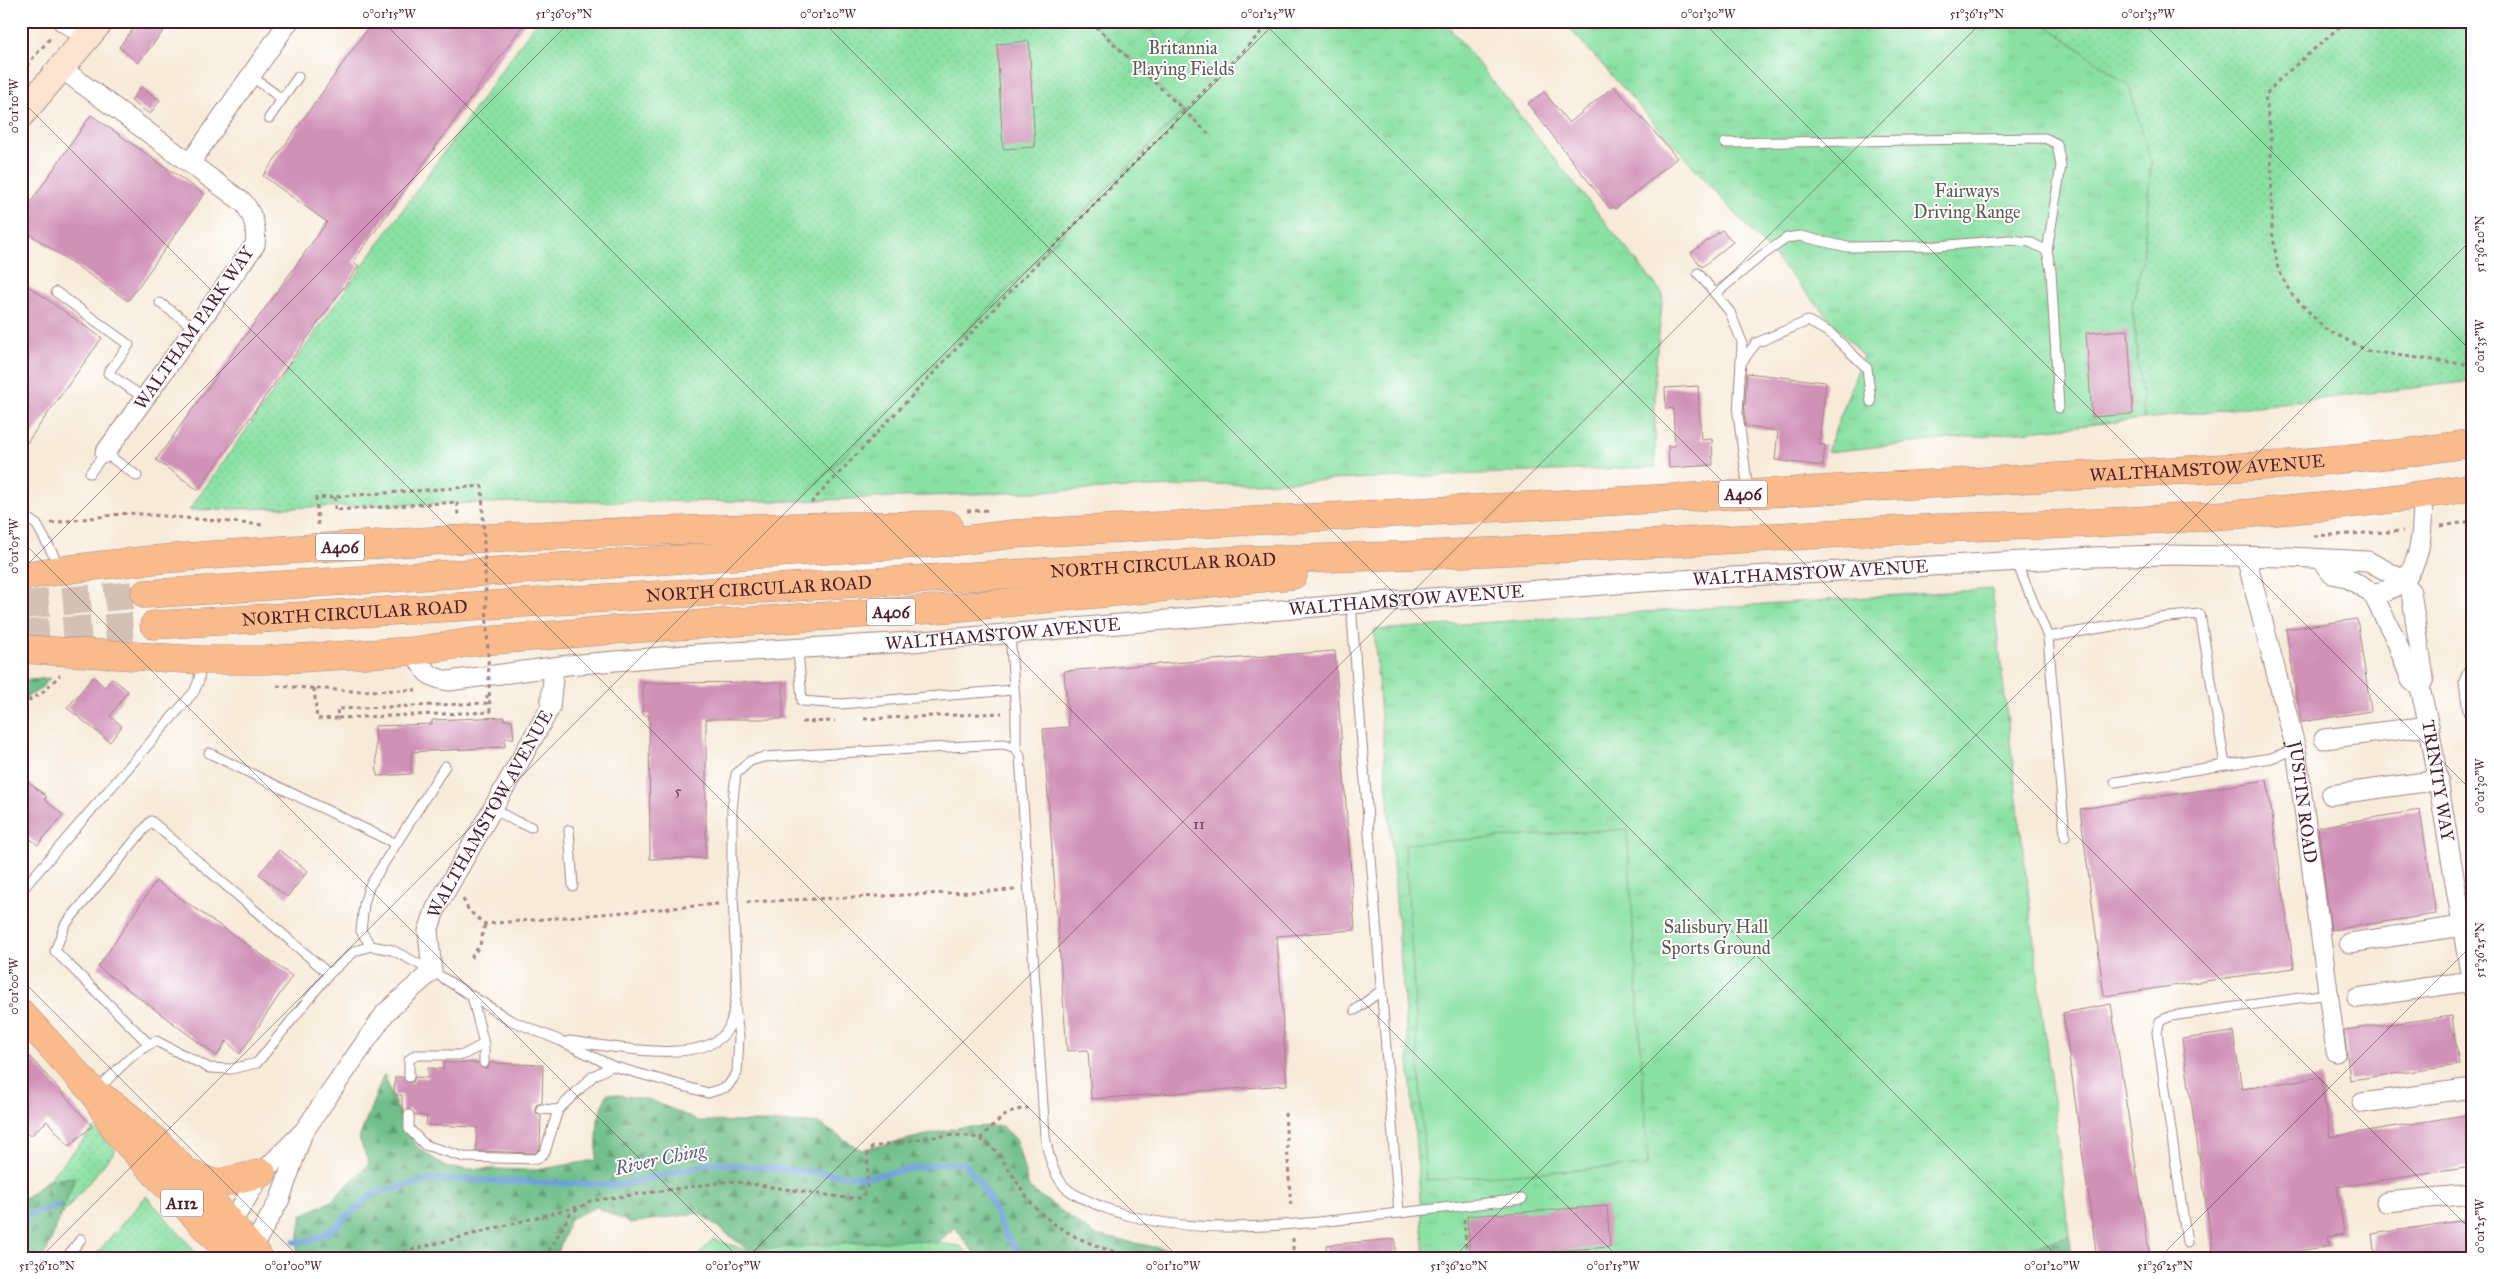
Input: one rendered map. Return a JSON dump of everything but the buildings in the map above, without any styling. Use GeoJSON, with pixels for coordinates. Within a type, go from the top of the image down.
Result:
{"type":"FeatureCollection","features":[{"type":"Feature","properties":{"kind":"main road"},"geometry":{"type":"LineString","coordinates":[[21,115],[95,29]]}},
{"type":"Feature","properties":{"kind":"main road","name":"WALTHAMSTOW AVENUE"},"geometry":{"type":"LineString","coordinates":[[1013,534],[2279,465],[2405,453],[2473,443]]}},
{"type":"Feature","properties":{"kind":"main road","name":"A406"},"geometry":{"type":"LineString","coordinates":[[21,650],[200,660],[267,660],[414,651],[472,642],[951,608],[1290,576],[1365,558],[1924,529],[2109,522],[2423,495],[2473,487]]}},
{"type":"Feature","properties":{"kind":"main road","name":"A406"},"geometry":{"type":"LineString","coordinates":[[21,576],[161,558],[659,529],[951,525],[1013,534]]}},
{"type":"Feature","properties":{"kind":"main road","name":"NORTH CIRCULAR ROAD"},"geometry":{"type":"LineString","coordinates":[[145,594],[948,542],[1013,534]]}},
{"type":"Feature","properties":{"kind":"main road","name":"NORTH CIRCULAR ROAD"},"geometry":{"type":"LineString","coordinates":[[154,625],[1244,560],[1365,558]]}},
{"type":"Feature","properties":{"kind":"main road","name":"A112"},"geometry":{"type":"LineString","coordinates":[[21,1013],[94,1093],[117,1132],[141,1166],[240,1248]]}},
{"type":"Feature","properties":{"kind":"main road","name":"A112"},"geometry":{"type":"LineString","coordinates":[[94,1093],[133,1120],[181,1170],[240,1248]]}},
{"type":"Feature","properties":{"kind":"main road"},"geometry":{"type":"LineString","coordinates":[[181,1170],[215,1184],[240,1180],[262,1173]]}},
{"type":"Feature","properties":{"kind":"street"},"geometry":{"type":"LineString","coordinates":[[190,163],[289,21]]}},
{"type":"Feature","properties":{"kind":"street"},"geometry":{"type":"LineString","coordinates":[[63,22],[95,29]]}},
{"type":"Feature","properties":{"kind":"street","name":"WALTHAM PARK WAY"},"geometry":{"type":"LineString","coordinates":[[62,69],[244,203],[252,214],[257,230],[255,245],[105,453]]}},
{"type":"Feature","properties":{"kind":"street"},"geometry":{"type":"LineString","coordinates":[[2320,559],[2332,574],[2346,577],[2372,593],[2386,592],[2403,580],[2414,566],[2420,550],[2423,495]]}},
{"type":"Feature","properties":{"kind":"street","name":"WALTHAMSTOW AVENUE"},"geometry":{"type":"LineString","coordinates":[[414,651],[424,671],[433,678],[449,681],[562,666],[697,654],[798,650],[1010,634],[1351,604],[1653,582],[2016,561],[2165,555],[2246,558]]}},
{"type":"Feature","properties":{"kind":"street"},"geometry":{"type":"LineString","coordinates":[[2246,558],[2290,557],[2368,561],[2403,580]]}},
{"type":"Feature","properties":{"kind":"street","name":"JUSTIN ROAD"},"geometry":{"type":"LineString","coordinates":[[2246,558],[2296,748],[2336,1052]]}},
{"type":"Feature","properties":{"kind":"street","name":"TRINITY WAY"},"geometry":{"type":"LineString","coordinates":[[2403,580],[2411,592],[2422,658],[2424,678],[2420,688]]}},
{"type":"Feature","properties":{"kind":"street","name":"TRINITY WAY"},"geometry":{"type":"LineString","coordinates":[[2372,593],[2396,640],[2411,680],[2420,688],[2429,726],[2472,986]]}},
{"type":"Feature","properties":{"kind":"street","name":"WALTHAMSTOW AVENUE"},"geometry":{"type":"LineString","coordinates":[[432,971],[428,931],[436,908],[550,708],[562,666]]}},
{"type":"Feature","properties":{"kind":"street"},"geometry":{"type":"LineString","coordinates":[[2473,673],[2469,682],[2473,710]]}},
{"type":"Feature","properties":{"kind":"street"},"geometry":{"type":"LineString","coordinates":[[2324,739],[2429,726]]}},
{"type":"Feature","properties":{"kind":"street"},"geometry":{"type":"LineString","coordinates":[[2331,795],[2438,780]]}},
{"type":"Feature","properties":{"kind":"street"},"geometry":{"type":"LineString","coordinates":[[2349,943],[2462,926]]}},
{"type":"Feature","properties":{"kind":"street"},"geometry":{"type":"LineString","coordinates":[[240,1248],[262,1173],[304,1132],[386,1012],[432,971]]}},
{"type":"Feature","properties":{"kind":"street"},"geometry":{"type":"LineString","coordinates":[[2357,998],[2472,986]]}},
{"type":"Feature","properties":{"kind":"street"},"geometry":{"type":"LineString","coordinates":[[2362,1103],[2473,1088]]}},
{"type":"Feature","properties":{"kind":"street"},"geometry":{"type":"LineString","coordinates":[[240,1248],[280,1199],[304,1132]]}},
{"type":"Feature","properties":{"kind":"street"},"geometry":{"type":"LineString","coordinates":[[2386,1202],[2473,1194]]}},
{"type":"Feature","properties":{"kind":"lane"},"geometry":{"type":"LineString","coordinates":[[251,76],[282,99]]}},
{"type":"Feature","properties":{"kind":"lane"},"geometry":{"type":"LineString","coordinates":[[269,118],[298,77]]}},
{"type":"Feature","properties":{"kind":"lane"},"geometry":{"type":"LineString","coordinates":[[1725,143],[2045,138],[2057,144],[2061,166],[2047,251],[2059,408]]}},
{"type":"Feature","properties":{"kind":"lane"},"geometry":{"type":"LineString","coordinates":[[1715,294],[1761,256],[1787,238],[1800,236],[1847,247],[1937,246],[2009,240],[2030,242],[2047,251]]}},
{"type":"Feature","properties":{"kind":"lane"},"geometry":{"type":"LineString","coordinates":[[1698,273],[1730,312],[1742,342],[1738,414],[1749,493]]}},
{"type":"Feature","properties":{"kind":"lane"},"geometry":{"type":"LineString","coordinates":[[56,292],[129,345],[108,374],[144,398]]}},
{"type":"Feature","properties":{"kind":"lane"},"geometry":{"type":"LineString","coordinates":[[160,303],[195,328]]}},
{"type":"Feature","properties":{"kind":"lane"},"geometry":{"type":"LineString","coordinates":[[1741,363],[1756,343],[1808,321],[1830,333],[1867,368],[1871,402]]}},
{"type":"Feature","properties":{"kind":"lane"},"geometry":{"type":"LineString","coordinates":[[105,453],[137,476]]}},
{"type":"Feature","properties":{"kind":"lane","name":"WALTHAM PARK WAY"},"geometry":{"type":"LineString","coordinates":[[90,473],[105,453]]}},
{"type":"Feature","properties":{"kind":"lane"},"geometry":{"type":"LineString","coordinates":[[21,514],[37,525],[61,570]]}},
{"type":"Feature","properties":{"kind":"lane"},"geometry":{"type":"LineString","coordinates":[[2016,561],[2048,637],[2065,837]]}},
{"type":"Feature","properties":{"kind":"lane"},"geometry":{"type":"LineString","coordinates":[[1351,604],[1399,1213]]}},
{"type":"Feature","properties":{"kind":"lane"},"geometry":{"type":"LineString","coordinates":[[2048,637],[2159,618],[2200,614],[2225,765]]}},
{"type":"Feature","properties":{"kind":"lane"},"geometry":{"type":"LineString","coordinates":[[1010,634],[1016,748],[1020,756],[1045,1136],[1051,1163],[1064,1186],[1087,1200],[1107,1208],[1153,1221],[1204,1227],[1254,1228],[1522,1199]]}},
{"type":"Feature","properties":{"kind":"lane"},"geometry":{"type":"LineString","coordinates":[[798,650],[802,701],[840,704],[1013,690]]}},
{"type":"Feature","properties":{"kind":"lane"},"geometry":{"type":"LineString","coordinates":[[21,891],[194,692],[199,680],[200,660]]}},
{"type":"Feature","properties":{"kind":"lane"},"geometry":{"type":"LineString","coordinates":[[94,1093],[121,1066],[149,1044],[156,1041],[210,1068],[231,1069],[257,1063],[329,974],[355,951],[371,946],[392,950],[432,971],[510,1020],[561,1041],[612,1066],[694,1091],[708,1094],[722,1090],[732,1082],[739,1063],[739,1038],[735,1006],[732,809],[736,774],[750,761],[764,757],[1004,744],[1016,748]]}},
{"type":"Feature","properties":{"kind":"lane"},"geometry":{"type":"LineString","coordinates":[[2115,782],[2271,758],[2296,748]]}},
{"type":"Feature","properties":{"kind":"lane"},"geometry":{"type":"LineString","coordinates":[[210,753],[396,844]]}},
{"type":"Feature","properties":{"kind":"lane"},"geometry":{"type":"LineString","coordinates":[[371,946],[361,931],[366,894],[445,766]]}},
{"type":"Feature","properties":{"kind":"lane"},"geometry":{"type":"LineString","coordinates":[[494,809],[515,821],[531,827]]}},
{"type":"Feature","properties":{"kind":"lane"},"geometry":{"type":"LineString","coordinates":[[149,1044],[55,951],[64,925],[151,821],[329,974]]}},
{"type":"Feature","properties":{"kind":"lane"},"geometry":{"type":"LineString","coordinates":[[569,830],[573,886]]}},
{"type":"Feature","properties":{"kind":"lane"},"geometry":{"type":"LineString","coordinates":[[1355,1010],[1382,990]]}},
{"type":"Feature","properties":{"kind":"lane"},"geometry":{"type":"LineString","coordinates":[[2187,1242],[2157,1032],[2160,1021],[2171,1016],[2328,994]]}},
{"type":"Feature","properties":{"kind":"lane"},"geometry":{"type":"LineString","coordinates":[[472,996],[484,1044],[484,1063]]}},
{"type":"Feature","properties":{"kind":"lane"},"geometry":{"type":"LineString","coordinates":[[561,1041],[658,1051],[703,1048],[716,1042],[728,1028],[735,1006]]}},
{"type":"Feature","properties":{"kind":"lane"},"geometry":{"type":"LineString","coordinates":[[409,1077],[409,1060],[415,1055],[463,1055],[484,1044]]}},
{"type":"Feature","properties":{"kind":"lane"},"geometry":{"type":"LineString","coordinates":[[409,1115],[409,1129],[425,1145],[464,1157],[537,1158],[546,1152],[558,1110],[593,1076],[612,1066]]}},
{"type":"Feature","properties":{"kind":"lane"},"geometry":{"type":"LineString","coordinates":[[541,1109],[558,1110]]}},
{"type":"Feature","properties":{"kind":"lane"},"geometry":{"type":"LineString","coordinates":[[66,1258],[81,1239]]}},
{"type":"Feature","properties":{"kind":"path"},"geometry":{"type":"LineString","coordinates":[[1090,21],[1212,137]]}},
{"type":"Feature","properties":{"kind":"path"},"geometry":{"type":"LineString","coordinates":[[806,509],[1022,278],[1272,21]]}},
{"type":"Feature","properties":{"kind":"path"},"geometry":{"type":"LineString","coordinates":[[2346,21],[2280,79],[2265,96],[2271,136],[2272,230],[2278,269],[2290,292],[2324,328],[2368,351],[2473,364]]}},
{"type":"Feature","properties":{"kind":"path"},"geometry":{"type":"LineString","coordinates":[[21,72],[63,22]]}},
{"type":"Feature","properties":{"kind":"path"},"geometry":{"type":"LineString","coordinates":[[314,688],[317,718],[490,712],[482,486],[316,498],[318,526]]}},
{"type":"Feature","properties":{"kind":"path"},"geometry":{"type":"LineString","coordinates":[[335,497],[335,510],[457,502],[458,516],[449,516]]}},
{"type":"Feature","properties":{"kind":"path"},"geometry":{"type":"LineString","coordinates":[[37,525],[129,513],[274,526]]}},
{"type":"Feature","properties":{"kind":"path"},"geometry":{"type":"LineString","coordinates":[[2434,528],[2473,521]]}},
{"type":"Feature","properties":{"kind":"path"},"geometry":{"type":"LineString","coordinates":[[310,526],[327,525]]}},
{"type":"Feature","properties":{"kind":"path"},"geometry":{"type":"LineString","coordinates":[[2307,537],[2408,531]]}},
{"type":"Feature","properties":{"kind":"path"},"geometry":{"type":"LineString","coordinates":[[21,705],[42,693],[64,672]]}},
{"type":"Feature","properties":{"kind":"path"},"geometry":{"type":"LineString","coordinates":[[293,687],[425,690]]}},
{"type":"Feature","properties":{"kind":"path"},"geometry":{"type":"LineString","coordinates":[[338,718],[337,709],[487,703]]}},
{"type":"Feature","properties":{"kind":"path"},"geometry":{"type":"LineString","coordinates":[[860,720],[1006,713]]}},
{"type":"Feature","properties":{"kind":"path"},"geometry":{"type":"LineString","coordinates":[[802,722],[841,720]]}},
{"type":"Feature","properties":{"kind":"path"},"geometry":{"type":"LineString","coordinates":[[471,958],[480,945],[485,924]]}},
{"type":"Feature","properties":{"kind":"path"},"geometry":{"type":"LineString","coordinates":[[980,1139],[999,1119],[1015,1109],[1031,1107]]}},
{"type":"Feature","properties":{"kind":"path"},"geometry":{"type":"LineString","coordinates":[[1284,1112],[1293,1258]]}},
{"type":"Feature","properties":{"kind":"path"},"geometry":{"type":"LineString","coordinates":[[380,1258],[580,1206],[590,1201],[731,1181],[848,1198],[862,1198],[867,1187],[868,1151],[873,1147],[954,1136],[980,1139],[988,1144],[1009,1170],[1026,1196],[1047,1220],[1071,1235],[1105,1250],[1136,1258]]}},
{"type":"Feature","properties":{"kind":"path"},"geometry":{"type":"LineString","coordinates":[[546,1258],[570,1214],[580,1206]]}},
{"type":"Feature","properties":{"kind":"path"},"geometry":{"type":"LineString","coordinates":[[1464,1206],[1467,1258]]}},
{"type":"Feature","properties":{"kind":"green space"},"geometry":{"type":"Polygon","coordinates":[[[537,21],[1091,21],[1184,110],[799,501],[523,502],[189,510],[537,21]]]}},
{"type":"Feature","properties":{"kind":"green space","name":"Britannia Playing Fields"},"geometry":{"type":"Polygon","coordinates":[[[1091,21],[1444,21],[1663,294],[1655,372],[1655,467],[799,501],[1184,111],[1091,21]]]}},
{"type":"Feature","properties":{"kind":"green space"},"geometry":{"type":"Polygon","coordinates":[[[1141,21],[1206,21],[1174,53],[1141,21]]]}},
{"type":"Feature","properties":{"kind":"green space","name":"Fairways Driving Range"},"geometry":{"type":"Polygon","coordinates":[[[1563,21],[2041,21],[2129,86],[2151,162],[2143,257],[2132,306],[2144,419],[1827,452],[1863,356],[1563,21]]]}},
{"type":"Feature","properties":{"kind":"green space"},"geometry":{"type":"Polygon","coordinates":[[[2041,21],[2473,21],[2473,381],[2144,419],[2132,306],[2143,257],[2151,162],[2129,86],[2041,21]]]}},
{"type":"Feature","properties":{"kind":"green space","name":"Salisbury Hall Sports Ground"},"geometry":{"type":"Polygon","coordinates":[[[1992,589],[2069,1235],[2003,1258],[1425,1258],[1374,630],[1992,589]]]}},
{"type":"Feature","properties":{"kind":"green space"},"geometry":{"type":"Polygon","coordinates":[[[50,678],[39,690],[21,700],[21,681],[50,678]]]}},
{"type":"Feature","properties":{"kind":"green space"},"geometry":{"type":"Polygon","coordinates":[[[1627,829],[1648,1165],[1426,1180],[1405,844],[1627,829]]]}},
{"type":"Feature","properties":{"kind":"green space"},"geometry":{"type":"Polygon","coordinates":[[[384,1074],[396,1106],[416,1146],[447,1168],[536,1170],[596,1160],[598,1120],[607,1093],[651,1100],[699,1121],[818,1123],[861,1150],[962,1127],[1002,1126],[1016,1139],[1029,1188],[1095,1235],[1190,1254],[1285,1258],[981,1258],[967,1245],[955,1227],[927,1253],[877,1258],[864,1241],[784,1254],[751,1252],[699,1213],[630,1223],[596,1207],[570,1219],[556,1258],[299,1258],[296,1252],[302,1215],[331,1201],[369,1164],[359,1138],[384,1074]]]}},
{"type":"Feature","properties":{"kind":"green space"},"geometry":{"type":"Polygon","coordinates":[[[94,1128],[116,1150],[60,1217],[75,1178],[48,1180],[94,1128]]]}},
{"type":"Feature","properties":{"kind":"green space"},"geometry":{"type":"Polygon","coordinates":[[[75,1177],[47,1251],[41,1258],[21,1258],[21,1201],[48,1180],[75,1177]]]}},
{"type":"Feature","properties":{"kind":"green space"},"geometry":{"type":"Polygon","coordinates":[[[146,1196],[201,1258],[104,1258],[97,1253],[146,1196]]]}},
{"type":"Feature","properties":{"kind":"green space"},"geometry":{"type":"Polygon","coordinates":[[[2069,1235],[2073,1258],[1995,1258],[2069,1235]]]}},
{"type":"Feature","properties":{"kind":"green space"},"geometry":{"type":"Polygon","coordinates":[[[713,1239],[745,1250],[911,1240],[960,1246],[973,1258],[696,1258],[713,1239]]]}},
{"type":"Feature","properties":{"kind":"waterway","name":"River Ching"},"geometry":{"type":"LineString","coordinates":[[294,1242],[314,1240],[334,1228],[373,1193],[436,1179],[620,1185],[714,1163],[866,1177],[939,1164],[964,1163],[983,1188],[1005,1234],[1017,1250],[1026,1258]]}},
{"type":"Feature","properties":{"kind":"waterway","name":"River Ching"},"geometry":{"type":"LineString","coordinates":[[21,1218],[59,1205]]}},
{"type":"Feature","properties":{"kind":"tunnel"},"geometry":{"type":"LineString","coordinates":[[21,605],[145,594]]}},
{"type":"Feature","properties":{"kind":"tunnel"},"geometry":{"type":"LineString","coordinates":[[21,634],[154,625]]}}]}
